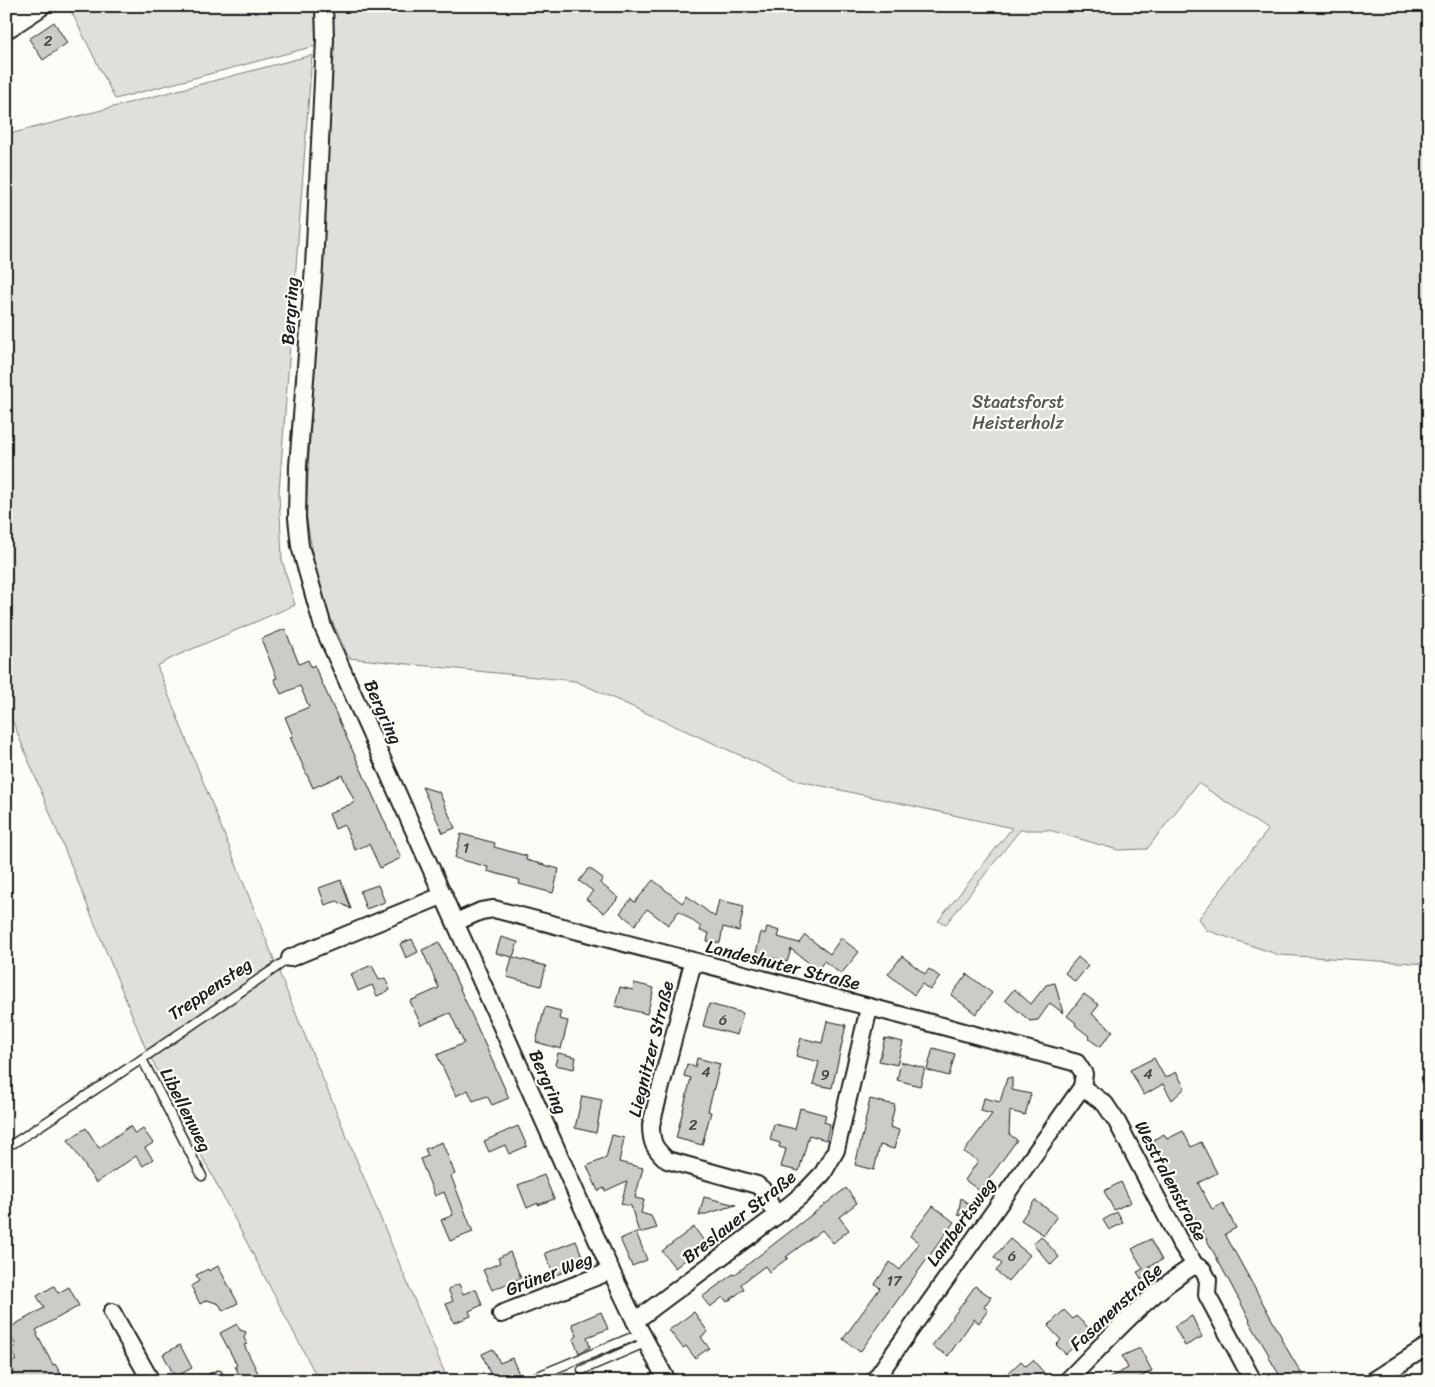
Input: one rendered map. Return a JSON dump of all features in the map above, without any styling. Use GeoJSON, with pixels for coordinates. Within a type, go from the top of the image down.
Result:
{"type":"FeatureCollection","features":[{"type":"Feature","properties":{"kind":"street"},"geometry":{"type":"LineString","coordinates":[[6,27],[38,6]]}},
{"type":"Feature","properties":{"kind":"street","name":"Bergring"},"geometry":{"type":"LineString","coordinates":[[324,6],[325,39],[314,267],[298,466],[297,518],[300,546],[323,627],[611,1271],[667,1381]]}},
{"type":"Feature","properties":{"kind":"street","name":"Treppensteg"},"geometry":{"type":"LineString","coordinates":[[290,958],[444,895]]}},
{"type":"Feature","properties":{"kind":"street","name":"Landeshuter Straße"},"geometry":{"type":"LineString","coordinates":[[456,922],[481,911],[494,909],[1077,1063],[1084,1074],[1082,1087]]}},
{"type":"Feature","properties":{"kind":"street","name":"Liegnitzer Straße"},"geometry":{"type":"LineString","coordinates":[[693,962],[651,1125],[651,1140],[656,1150],[667,1160],[757,1185],[763,1190],[776,1216]]}},
{"type":"Feature","properties":{"kind":"street","name":"Breslauer Straße"},"geometry":{"type":"LineString","coordinates":[[641,1332],[804,1194],[823,1173],[836,1150],[869,1008]]}},
{"type":"Feature","properties":{"kind":"street","name":"Westfalenstraße"},"geometry":{"type":"LineString","coordinates":[[1082,1087],[1105,1104],[1117,1122],[1180,1242],[1195,1265],[1203,1270],[1208,1280],[1208,1295],[1253,1381]]}},
{"type":"Feature","properties":{"kind":"street","name":"Lambertsweg"},"geometry":{"type":"LineString","coordinates":[[874,1381],[1082,1087]]}},
{"type":"Feature","properties":{"kind":"street","name":"Fasanenstraße"},"geometry":{"type":"LineString","coordinates":[[1067,1381],[1174,1277],[1195,1265]]}},
{"type":"Feature","properties":{"kind":"street","name":"Grüner Weg"},"geometry":{"type":"LineString","coordinates":[[501,1314],[611,1271]]}},
{"type":"Feature","properties":{"kind":"street"},"geometry":{"type":"LineString","coordinates":[[112,1312],[151,1381]]}},
{"type":"Feature","properties":{"kind":"street"},"geometry":{"type":"LineString","coordinates":[[1373,1381],[1429,1345]]}},
{"type":"Feature","properties":{"kind":"lane","name":"Treppensteg"},"geometry":{"type":"LineString","coordinates":[[14,1143],[290,958]]}},
{"type":"Feature","properties":{"kind":"lane","name":"Libellenweg"},"geometry":{"type":"LineString","coordinates":[[142,1059],[202,1176]]}},
{"type":"Feature","properties":{"kind":"lane"},"geometry":{"type":"LineString","coordinates":[[582,1370],[641,1332]]}},
{"type":"Feature","properties":{"kind":"lane"},"geometry":{"type":"LineString","coordinates":[[533,1378],[641,1332]]}},
{"type":"Feature","properties":{"kind":"lane"},"geometry":{"type":"LineString","coordinates":[[206,1381],[218,1375]]}},
{"type":"Feature","properties":{"kind":"green space","name":"Staatsforst Heisterholz"},"geometry":{"type":"Polygon","coordinates":[[[74,6],[1429,6],[1429,964],[1279,955],[1206,930],[1199,918],[1268,830],[1198,783],[1147,849],[1118,850],[1049,830],[1020,830],[946,924],[938,921],[1012,828],[795,780],[575,681],[349,658],[319,593],[306,514],[330,42],[115,99],[70,9],[74,6]]]}},
{"type":"Feature","properties":{"kind":"green space"},"geometry":{"type":"Polygon","coordinates":[[[312,55],[279,492],[282,560],[295,605],[157,666],[289,997],[448,1381],[319,1381],[145,1047],[6,705],[6,135],[312,55]]]}},
{"type":"Feature","properties":{"kind":"building"},"geometry":{"type":"Polygon","coordinates":[[[54,22],[67,43],[43,60],[29,39],[54,22]]]}},
{"type":"Feature","properties":{"kind":"building"},"geometry":{"type":"Polygon","coordinates":[[[285,629],[299,664],[308,660],[311,667],[314,665],[401,858],[380,868],[369,844],[355,850],[344,825],[335,829],[329,814],[355,802],[342,775],[313,788],[290,737],[293,736],[285,717],[309,707],[300,686],[281,694],[274,679],[277,678],[261,639],[285,629]]]}},
{"type":"Feature","properties":{"kind":"building"},"geometry":{"type":"Polygon","coordinates":[[[422,787],[439,792],[455,828],[443,833],[422,787]]]}},
{"type":"Feature","properties":{"kind":"building"},"geometry":{"type":"Polygon","coordinates":[[[461,834],[495,843],[494,847],[527,856],[526,860],[559,869],[553,893],[519,884],[520,880],[487,871],[488,867],[455,858],[461,834]]]}},
{"type":"Feature","properties":{"kind":"building"},"geometry":{"type":"Polygon","coordinates":[[[589,868],[603,878],[600,883],[619,898],[604,913],[586,899],[593,891],[579,881],[589,868]]]}},
{"type":"Feature","properties":{"kind":"building"},"geometry":{"type":"Polygon","coordinates":[[[341,880],[351,909],[337,901],[325,905],[319,888],[341,880]]]}},
{"type":"Feature","properties":{"kind":"building"},"geometry":{"type":"Polygon","coordinates":[[[653,880],[682,903],[687,896],[715,917],[719,900],[744,906],[739,931],[723,927],[720,943],[707,941],[709,933],[700,931],[701,927],[679,911],[668,925],[647,909],[635,925],[620,913],[631,899],[635,902],[653,880]]]}},
{"type":"Feature","properties":{"kind":"building"},"geometry":{"type":"Polygon","coordinates":[[[378,885],[385,902],[366,909],[360,891],[378,885]]]}},
{"type":"Feature","properties":{"kind":"building"},"geometry":{"type":"Polygon","coordinates":[[[767,927],[780,931],[778,937],[799,943],[805,935],[830,954],[841,938],[859,952],[841,974],[824,961],[818,970],[791,949],[787,962],[756,953],[761,932],[765,934],[767,927]]]}},
{"type":"Feature","properties":{"kind":"building"},"geometry":{"type":"Polygon","coordinates":[[[501,937],[518,942],[513,957],[546,966],[541,986],[507,977],[512,957],[496,953],[501,937]]]}},
{"type":"Feature","properties":{"kind":"building"},"geometry":{"type":"Polygon","coordinates":[[[412,939],[418,952],[406,958],[400,944],[412,939]]]}},
{"type":"Feature","properties":{"kind":"building"},"geometry":{"type":"Polygon","coordinates":[[[439,942],[509,1098],[492,1105],[487,1096],[473,1101],[468,1090],[456,1096],[437,1055],[464,1043],[450,1013],[421,1025],[410,1001],[439,988],[422,950],[439,942]]]}},
{"type":"Feature","properties":{"kind":"building"},"geometry":{"type":"Polygon","coordinates":[[[902,956],[925,974],[929,969],[940,977],[930,990],[922,984],[914,995],[888,974],[902,956]]]}},
{"type":"Feature","properties":{"kind":"building"},"geometry":{"type":"Polygon","coordinates":[[[1078,957],[1088,966],[1075,982],[1065,973],[1078,957]]]}},
{"type":"Feature","properties":{"kind":"building"},"geometry":{"type":"Polygon","coordinates":[[[372,965],[379,980],[385,978],[390,990],[377,996],[372,985],[358,991],[351,974],[372,965]]]}},
{"type":"Feature","properties":{"kind":"building"},"geometry":{"type":"Polygon","coordinates":[[[967,974],[992,993],[976,1014],[951,995],[967,974]]]}},
{"type":"Feature","properties":{"kind":"building"},"geometry":{"type":"Polygon","coordinates":[[[634,983],[654,988],[647,1014],[615,1006],[620,987],[633,990],[634,983]]]}},
{"type":"Feature","properties":{"kind":"building"},"geometry":{"type":"Polygon","coordinates":[[[1055,983],[1063,1013],[1050,1003],[1038,1020],[1030,1021],[1005,1000],[1014,989],[1031,1004],[1046,985],[1055,983]]]}},
{"type":"Feature","properties":{"kind":"building"},"geometry":{"type":"Polygon","coordinates":[[[1084,994],[1099,1005],[1092,1014],[1113,1031],[1100,1047],[1089,1039],[1090,1037],[1067,1016],[1084,994]]]}},
{"type":"Feature","properties":{"kind":"building"},"geometry":{"type":"Polygon","coordinates":[[[709,1004],[743,1013],[737,1035],[703,1026],[709,1004]]]}},
{"type":"Feature","properties":{"kind":"building"},"geometry":{"type":"Polygon","coordinates":[[[545,1007],[561,1011],[559,1019],[568,1021],[561,1049],[536,1042],[545,1007]]]}},
{"type":"Feature","properties":{"kind":"building"},"geometry":{"type":"Polygon","coordinates":[[[827,1021],[846,1025],[832,1088],[813,1084],[819,1062],[796,1056],[801,1038],[822,1043],[827,1021]]]}},
{"type":"Feature","properties":{"kind":"building"},"geometry":{"type":"Polygon","coordinates":[[[885,1038],[903,1042],[897,1065],[879,1061],[885,1038]]]}},
{"type":"Feature","properties":{"kind":"building"},"geometry":{"type":"Polygon","coordinates":[[[933,1048],[955,1054],[949,1076],[927,1070],[933,1048]]]}},
{"type":"Feature","properties":{"kind":"building"},"geometry":{"type":"Polygon","coordinates":[[[558,1053],[576,1057],[574,1069],[555,1065],[558,1053]]]}},
{"type":"Feature","properties":{"kind":"building"},"geometry":{"type":"Polygon","coordinates":[[[697,1058],[720,1064],[708,1111],[711,1112],[702,1145],[676,1138],[691,1078],[684,1076],[687,1064],[695,1067],[697,1058]]]}},
{"type":"Feature","properties":{"kind":"building"},"geometry":{"type":"Polygon","coordinates":[[[1154,1058],[1165,1078],[1176,1072],[1185,1088],[1172,1100],[1163,1084],[1144,1095],[1130,1070],[1154,1058]]]}},
{"type":"Feature","properties":{"kind":"building"},"geometry":{"type":"Polygon","coordinates":[[[901,1062],[925,1068],[920,1086],[897,1080],[901,1062]]]}},
{"type":"Feature","properties":{"kind":"building"},"geometry":{"type":"Polygon","coordinates":[[[1007,1078],[1012,1078],[1012,1090],[1031,1094],[1025,1115],[1010,1111],[1009,1134],[1017,1140],[980,1191],[965,1180],[978,1161],[964,1152],[992,1114],[981,1111],[984,1098],[1000,1102],[1007,1078]]]}},
{"type":"Feature","properties":{"kind":"building"},"geometry":{"type":"Polygon","coordinates":[[[582,1096],[602,1100],[596,1133],[575,1128],[582,1096]]]}},
{"type":"Feature","properties":{"kind":"building"},"geometry":{"type":"Polygon","coordinates":[[[870,1099],[895,1105],[890,1127],[899,1130],[894,1149],[880,1145],[874,1170],[855,1165],[870,1099]]]}},
{"type":"Feature","properties":{"kind":"building"},"geometry":{"type":"Polygon","coordinates":[[[800,1108],[826,1115],[824,1122],[830,1124],[826,1140],[809,1135],[799,1171],[781,1167],[786,1149],[779,1147],[780,1143],[770,1140],[774,1124],[795,1129],[800,1108]]]}},
{"type":"Feature","properties":{"kind":"building"},"geometry":{"type":"Polygon","coordinates":[[[130,1126],[135,1134],[143,1129],[153,1143],[145,1148],[153,1159],[143,1166],[136,1156],[96,1183],[68,1140],[86,1128],[99,1148],[130,1126]]]}},
{"type":"Feature","properties":{"kind":"building"},"geometry":{"type":"Polygon","coordinates":[[[518,1126],[527,1146],[509,1154],[505,1145],[489,1152],[484,1141],[518,1126]]]}},
{"type":"Feature","properties":{"kind":"building"},"geometry":{"type":"Polygon","coordinates":[[[1183,1131],[1191,1147],[1201,1142],[1217,1173],[1198,1183],[1212,1209],[1223,1203],[1236,1228],[1225,1234],[1281,1339],[1306,1381],[1283,1381],[1153,1140],[1164,1134],[1167,1139],[1183,1131]]]}},
{"type":"Feature","properties":{"kind":"building"},"geometry":{"type":"Polygon","coordinates":[[[612,1135],[624,1138],[619,1162],[643,1168],[635,1198],[644,1200],[641,1213],[651,1216],[657,1228],[639,1233],[631,1206],[621,1204],[627,1181],[605,1191],[604,1188],[598,1191],[587,1166],[606,1158],[612,1135]]]}},
{"type":"Feature","properties":{"kind":"building"},"geometry":{"type":"Polygon","coordinates":[[[442,1142],[455,1174],[451,1176],[473,1232],[450,1241],[441,1220],[453,1215],[444,1192],[435,1196],[420,1159],[428,1156],[425,1149],[442,1142]]]}},
{"type":"Feature","properties":{"kind":"building"},"geometry":{"type":"Polygon","coordinates":[[[544,1175],[554,1199],[527,1208],[518,1185],[544,1175]]]}},
{"type":"Feature","properties":{"kind":"building"},"geometry":{"type":"Polygon","coordinates":[[[1121,1182],[1131,1202],[1114,1210],[1104,1191],[1121,1182]]]}},
{"type":"Feature","properties":{"kind":"building"},"geometry":{"type":"Polygon","coordinates":[[[846,1188],[857,1203],[839,1217],[849,1230],[833,1243],[822,1230],[769,1272],[765,1266],[741,1284],[744,1289],[727,1302],[723,1297],[710,1307],[702,1297],[734,1275],[846,1188]]]}},
{"type":"Feature","properties":{"kind":"building"},"geometry":{"type":"Polygon","coordinates":[[[704,1197],[736,1205],[699,1216],[704,1197]]]}},
{"type":"Feature","properties":{"kind":"building"},"geometry":{"type":"Polygon","coordinates":[[[961,1198],[973,1208],[971,1217],[958,1215],[961,1198]]]}},
{"type":"Feature","properties":{"kind":"building"},"geometry":{"type":"Polygon","coordinates":[[[1035,1200],[1057,1216],[1044,1235],[1021,1220],[1035,1200]]]}},
{"type":"Feature","properties":{"kind":"building"},"geometry":{"type":"Polygon","coordinates":[[[933,1206],[954,1222],[860,1352],[843,1339],[880,1288],[875,1284],[890,1262],[900,1270],[919,1243],[910,1236],[933,1206]]]}},
{"type":"Feature","properties":{"kind":"building"},"geometry":{"type":"Polygon","coordinates":[[[1117,1212],[1123,1223],[1109,1230],[1103,1220],[1117,1212]]]}},
{"type":"Feature","properties":{"kind":"building"},"geometry":{"type":"Polygon","coordinates":[[[694,1227],[704,1241],[691,1251],[693,1254],[675,1268],[662,1251],[694,1227]]]}},
{"type":"Feature","properties":{"kind":"building"},"geometry":{"type":"Polygon","coordinates":[[[636,1232],[647,1260],[632,1266],[620,1239],[636,1232]]]}},
{"type":"Feature","properties":{"kind":"building"},"geometry":{"type":"Polygon","coordinates":[[[1041,1236],[1059,1257],[1051,1265],[1033,1244],[1041,1236]]]}},
{"type":"Feature","properties":{"kind":"building"},"geometry":{"type":"Polygon","coordinates":[[[1010,1239],[1030,1255],[1008,1281],[996,1271],[1002,1264],[994,1257],[1010,1239]]]}},
{"type":"Feature","properties":{"kind":"building"},"geometry":{"type":"Polygon","coordinates":[[[1150,1239],[1162,1260],[1149,1266],[1155,1277],[1144,1283],[1137,1272],[1143,1269],[1132,1249],[1150,1239]]]}},
{"type":"Feature","properties":{"kind":"building"},"geometry":{"type":"Polygon","coordinates":[[[576,1241],[585,1263],[554,1276],[545,1253],[576,1241]]]}},
{"type":"Feature","properties":{"kind":"building"},"geometry":{"type":"Polygon","coordinates":[[[510,1252],[521,1278],[492,1290],[483,1270],[500,1263],[498,1258],[510,1252]]]}},
{"type":"Feature","properties":{"kind":"building"},"geometry":{"type":"Polygon","coordinates":[[[218,1266],[238,1303],[223,1311],[219,1304],[207,1300],[200,1304],[191,1286],[199,1281],[196,1275],[218,1266]]]}},
{"type":"Feature","properties":{"kind":"building"},"geometry":{"type":"Polygon","coordinates":[[[459,1284],[463,1294],[476,1289],[482,1305],[469,1311],[471,1316],[454,1323],[446,1304],[453,1301],[448,1289],[459,1284]]]}},
{"type":"Feature","properties":{"kind":"building"},"geometry":{"type":"Polygon","coordinates":[[[54,1286],[58,1293],[69,1287],[79,1306],[36,1330],[53,1365],[55,1364],[65,1381],[6,1381],[6,1376],[14,1371],[10,1364],[16,1360],[10,1349],[16,1346],[7,1329],[44,1308],[37,1296],[54,1286]]]}},
{"type":"Feature","properties":{"kind":"building"},"geometry":{"type":"Polygon","coordinates":[[[975,1286],[991,1297],[984,1307],[988,1310],[979,1323],[974,1319],[948,1356],[932,1346],[975,1286]]]}},
{"type":"Feature","properties":{"kind":"building"},"geometry":{"type":"Polygon","coordinates":[[[1064,1310],[1073,1319],[1076,1316],[1091,1330],[1066,1354],[1056,1345],[1061,1340],[1048,1326],[1064,1310]]]}},
{"type":"Feature","properties":{"kind":"building"},"geometry":{"type":"Polygon","coordinates":[[[601,1312],[608,1329],[587,1337],[590,1347],[579,1353],[573,1339],[577,1336],[572,1324],[601,1312]]]}},
{"type":"Feature","properties":{"kind":"building"},"geometry":{"type":"Polygon","coordinates":[[[694,1312],[708,1332],[701,1337],[709,1348],[695,1358],[686,1346],[683,1348],[669,1330],[694,1312]]]}},
{"type":"Feature","properties":{"kind":"building"},"geometry":{"type":"Polygon","coordinates":[[[1192,1316],[1202,1337],[1185,1346],[1174,1326],[1192,1316]]]}},
{"type":"Feature","properties":{"kind":"building"},"geometry":{"type":"Polygon","coordinates":[[[237,1324],[240,1330],[246,1332],[244,1338],[247,1344],[244,1345],[262,1381],[242,1381],[235,1366],[237,1365],[220,1333],[237,1324]]]}},
{"type":"Feature","properties":{"kind":"building"},"geometry":{"type":"Polygon","coordinates":[[[180,1345],[192,1368],[175,1377],[163,1354],[180,1345]]]}},
{"type":"Feature","properties":{"kind":"building"},"geometry":{"type":"Polygon","coordinates":[[[1140,1348],[1152,1371],[1133,1381],[1104,1381],[1128,1368],[1122,1356],[1140,1348]]]}},
{"type":"Feature","properties":{"kind":"building"},"geometry":{"type":"Polygon","coordinates":[[[493,1349],[500,1363],[512,1358],[519,1374],[507,1379],[505,1376],[493,1381],[482,1354],[493,1349]]]}},
{"type":"Feature","properties":{"kind":"building"},"geometry":{"type":"Polygon","coordinates":[[[1033,1360],[1046,1375],[1040,1381],[1000,1381],[1021,1361],[1026,1366],[1033,1360]]]}}]}
